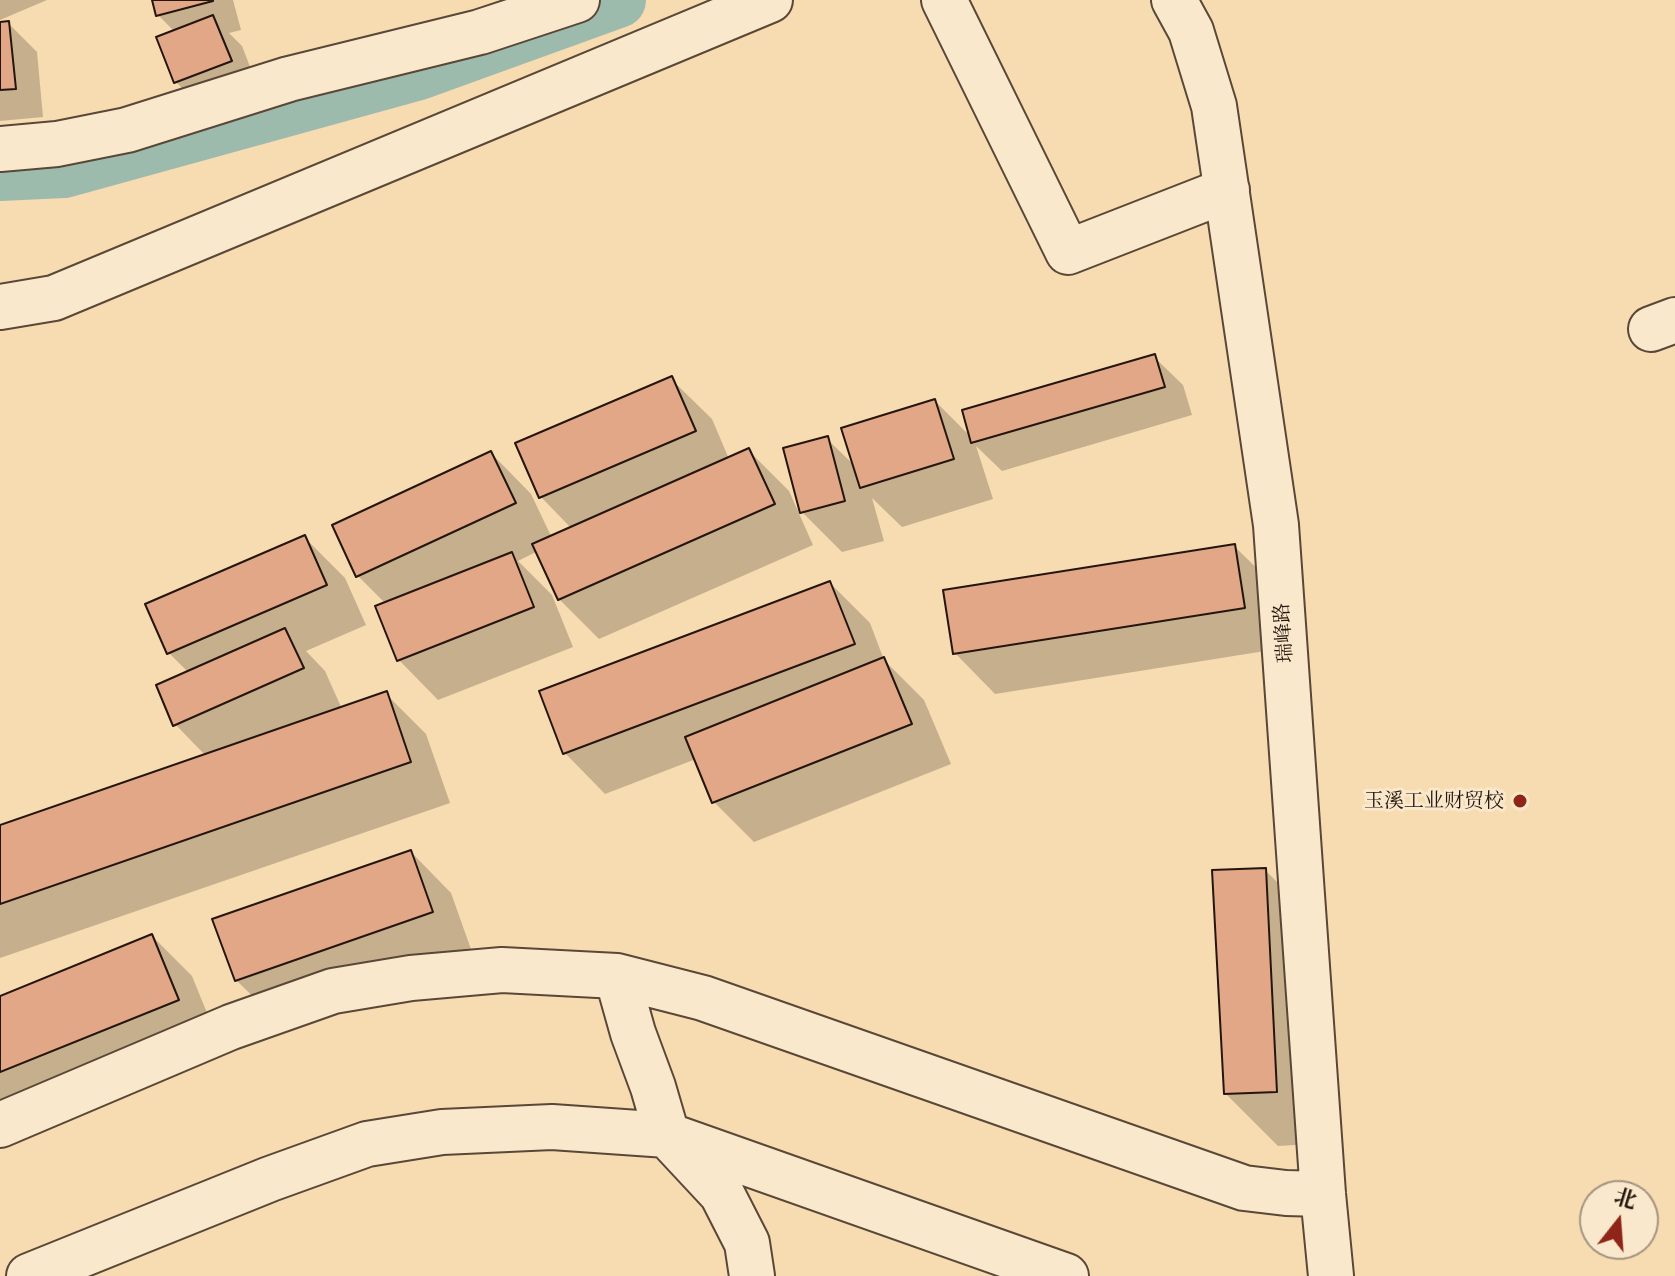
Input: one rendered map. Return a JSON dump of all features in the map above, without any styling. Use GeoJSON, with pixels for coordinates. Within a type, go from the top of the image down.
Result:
{"type":"FeatureCollection","features":[{"type":"Feature","properties":{"kind":"street"},"geometry":{"type":"LineString","coordinates":[[0,149],[57,144],[127,130],[289,79],[480,32],[577,0]]}},
{"type":"Feature","properties":{"kind":"street"},"geometry":{"type":"LineString","coordinates":[[0,307],[54,298],[770,0]]}},
{"type":"Feature","properties":{"kind":"street"},"geometry":{"type":"LineString","coordinates":[[944,0],[1068,252],[1227,190]]}},
{"type":"Feature","properties":{"kind":"street","name":"瑞峰路"},"geometry":{"type":"LineString","coordinates":[[1174,0],[1191,31],[1214,106],[1276,525],[1331,1276]]}},
{"type":"Feature","properties":{"kind":"street"},"geometry":{"type":"LineString","coordinates":[[0,1125],[231,1027],[333,991],[411,978],[502,970],[617,976],[703,998],[1244,1188],[1323,1194]]}},
{"type":"Feature","properties":{"kind":"street"},"geometry":{"type":"LineString","coordinates":[[617,976],[667,1135],[722,1194],[747,1243],[752,1276]]}},
{"type":"Feature","properties":{"kind":"street"},"geometry":{"type":"LineString","coordinates":[[29,1276],[270,1179],[367,1144],[442,1132],[552,1127],[667,1135],[1066,1276]]}},
{"type":"Feature","properties":{"kind":"building"},"geometry":{"type":"Polygon","coordinates":[[[152,0],[213,0],[213,1],[156,16],[152,0]]]}},
{"type":"Feature","properties":{"kind":"building"},"geometry":{"type":"Polygon","coordinates":[[[213,15],[232,61],[174,83],[156,37],[213,15]]]}},
{"type":"Feature","properties":{"kind":"building"},"geometry":{"type":"Polygon","coordinates":[[[9,21],[16,89],[0,90],[0,22],[9,21]]]}},
{"type":"Feature","properties":{"kind":"building"},"geometry":{"type":"Polygon","coordinates":[[[1155,354],[1165,387],[971,443],[962,410],[1155,354]]]}},
{"type":"Feature","properties":{"kind":"building"},"geometry":{"type":"Polygon","coordinates":[[[672,376],[696,431],[539,498],[515,443],[672,376]]]}},
{"type":"Feature","properties":{"kind":"building"},"geometry":{"type":"Polygon","coordinates":[[[935,399],[954,459],[860,488],[841,428],[935,399]]]}},
{"type":"Feature","properties":{"kind":"building"},"geometry":{"type":"Polygon","coordinates":[[[828,436],[845,501],[800,513],[783,448],[828,436]]]}},
{"type":"Feature","properties":{"kind":"building"},"geometry":{"type":"Polygon","coordinates":[[[749,448],[775,504],[558,600],[532,544],[749,448]]]}},
{"type":"Feature","properties":{"kind":"building"},"geometry":{"type":"Polygon","coordinates":[[[491,451],[516,503],[356,577],[332,525],[491,451]]]}},
{"type":"Feature","properties":{"kind":"building"},"geometry":{"type":"Polygon","coordinates":[[[305,535],[327,585],[167,654],[145,604],[305,535]]]}},
{"type":"Feature","properties":{"kind":"building"},"geometry":{"type":"Polygon","coordinates":[[[1235,544],[1245,608],[953,654],[943,590],[1235,544]]]}},
{"type":"Feature","properties":{"kind":"building"},"geometry":{"type":"Polygon","coordinates":[[[512,552],[534,607],[397,661],[375,606],[512,552]]]}},
{"type":"Feature","properties":{"kind":"building"},"geometry":{"type":"Polygon","coordinates":[[[830,581],[855,644],[563,754],[539,691],[830,581]]]}},
{"type":"Feature","properties":{"kind":"building"},"geometry":{"type":"Polygon","coordinates":[[[285,628],[304,668],[173,726],[156,685],[285,628]]]}},
{"type":"Feature","properties":{"kind":"building"},"geometry":{"type":"Polygon","coordinates":[[[884,657],[912,724],[712,803],[685,737],[884,657]]]}},
{"type":"Feature","properties":{"kind":"building"},"geometry":{"type":"Polygon","coordinates":[[[387,691],[411,762],[0,904],[0,825],[387,691]]]}},
{"type":"Feature","properties":{"kind":"building"},"geometry":{"type":"Polygon","coordinates":[[[411,850],[433,912],[235,981],[212,919],[411,850]]]}},
{"type":"Feature","properties":{"kind":"building"},"geometry":{"type":"Polygon","coordinates":[[[1266,868],[1277,1092],[1224,1094],[1212,870],[1266,868]]]}},
{"type":"Feature","properties":{"kind":"building"},"geometry":{"type":"Polygon","coordinates":[[[152,934],[179,1000],[0,1072],[0,996],[152,934]]]}},
{"type":"Feature","properties":{"kind":"waterway"},"geometry":{"type":"LineString","coordinates":[[0,173],[64,170],[419,72],[618,0]]}},
{"type":"Feature","properties":{"kind":"place","name":"玉溪工业财贸校"},"geometry":{"type":"Point","coordinates":[1520,801]}}]}
